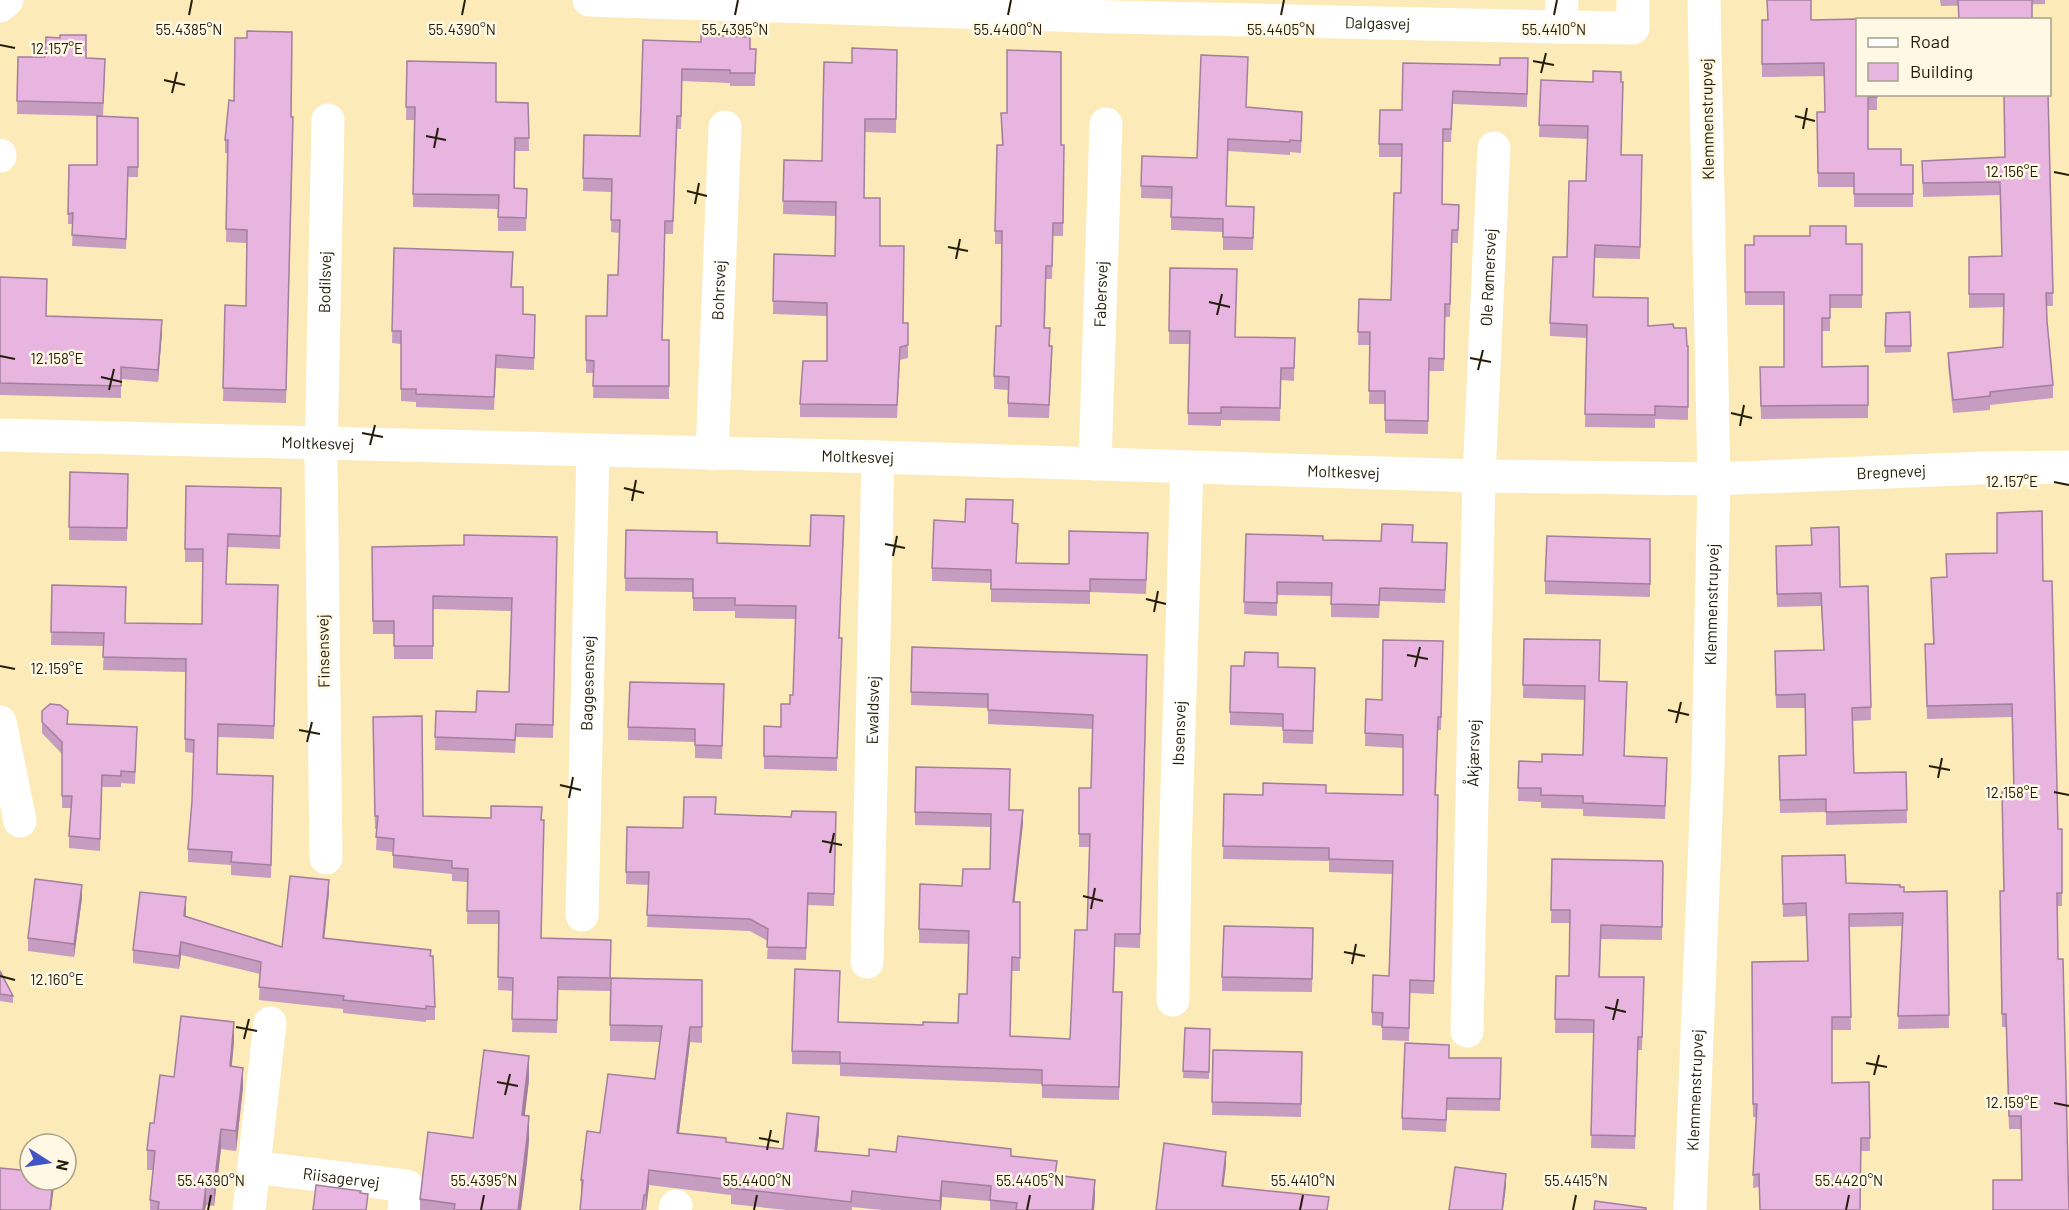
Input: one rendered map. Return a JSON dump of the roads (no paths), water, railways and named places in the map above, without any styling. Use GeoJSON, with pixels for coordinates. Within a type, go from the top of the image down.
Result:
{"type":"FeatureCollection","features":[{"type":"Feature","properties":{"kind":"street"},"geometry":{"type":"LineString","coordinates":[[0,6],[7,0]]}},
{"type":"Feature","properties":{"kind":"street","name":"Dalgasvej"},"geometry":{"type":"LineString","coordinates":[[589,0],[1561,14],[1633,28],[1634,0]]}},
{"type":"Feature","properties":{"kind":"street","name":"Klemmenstrupvej"},"geometry":{"type":"LineString","coordinates":[[1690,1210],[1708,766],[1714,479],[1704,0]]}},
{"type":"Feature","properties":{"kind":"street","name":"Bodilsvej"},"geometry":{"type":"LineString","coordinates":[[321,443],[328,120]]}},
{"type":"Feature","properties":{"kind":"street","name":"Fabersvej"},"geometry":{"type":"LineString","coordinates":[[1095,464],[1106,124]]}},
{"type":"Feature","properties":{"kind":"street","name":"Bohrsvej"},"geometry":{"type":"LineString","coordinates":[[712,453],[725,127]]}},
{"type":"Feature","properties":{"kind":"street","name":"Ole Rømersvej"},"geometry":{"type":"LineString","coordinates":[[1479,476],[1494,148]]}},
{"type":"Feature","properties":{"kind":"street","name":"Moltkesvej"},"geometry":{"type":"LineString","coordinates":[[0,435],[878,457],[1479,476],[1714,479]]}},
{"type":"Feature","properties":{"kind":"street","name":"Finsensvej"},"geometry":{"type":"LineString","coordinates":[[321,443],[326,858]]}},
{"type":"Feature","properties":{"kind":"street","name":"Baggesensvej"},"geometry":{"type":"LineString","coordinates":[[582,915],[593,451]]}},
{"type":"Feature","properties":{"kind":"street","name":"Ewaldsvej"},"geometry":{"type":"LineString","coordinates":[[867,962],[878,457]]}},
{"type":"Feature","properties":{"kind":"street","name":"Ibsensvej"},"geometry":{"type":"LineString","coordinates":[[1173,1000],[1175,854],[1187,467]]}},
{"type":"Feature","properties":{"kind":"street","name":"Bregnevej"},"geometry":{"type":"LineString","coordinates":[[1714,479],[1983,468],[2069,467]]}},
{"type":"Feature","properties":{"kind":"street","name":"Åkjærsvej"},"geometry":{"type":"LineString","coordinates":[[1467,1031],[1479,476]]}},
{"type":"Feature","properties":{"kind":"street"},"geometry":{"type":"LineString","coordinates":[[0,722],[20,821]]}},
{"type":"Feature","properties":{"kind":"street"},"geometry":{"type":"LineString","coordinates":[[249,1210],[270,1023]]}},
{"type":"Feature","properties":{"kind":"street","name":"Riisagervej"},"geometry":{"type":"LineString","coordinates":[[254,1167],[407,1186],[404,1210]]}}]}
